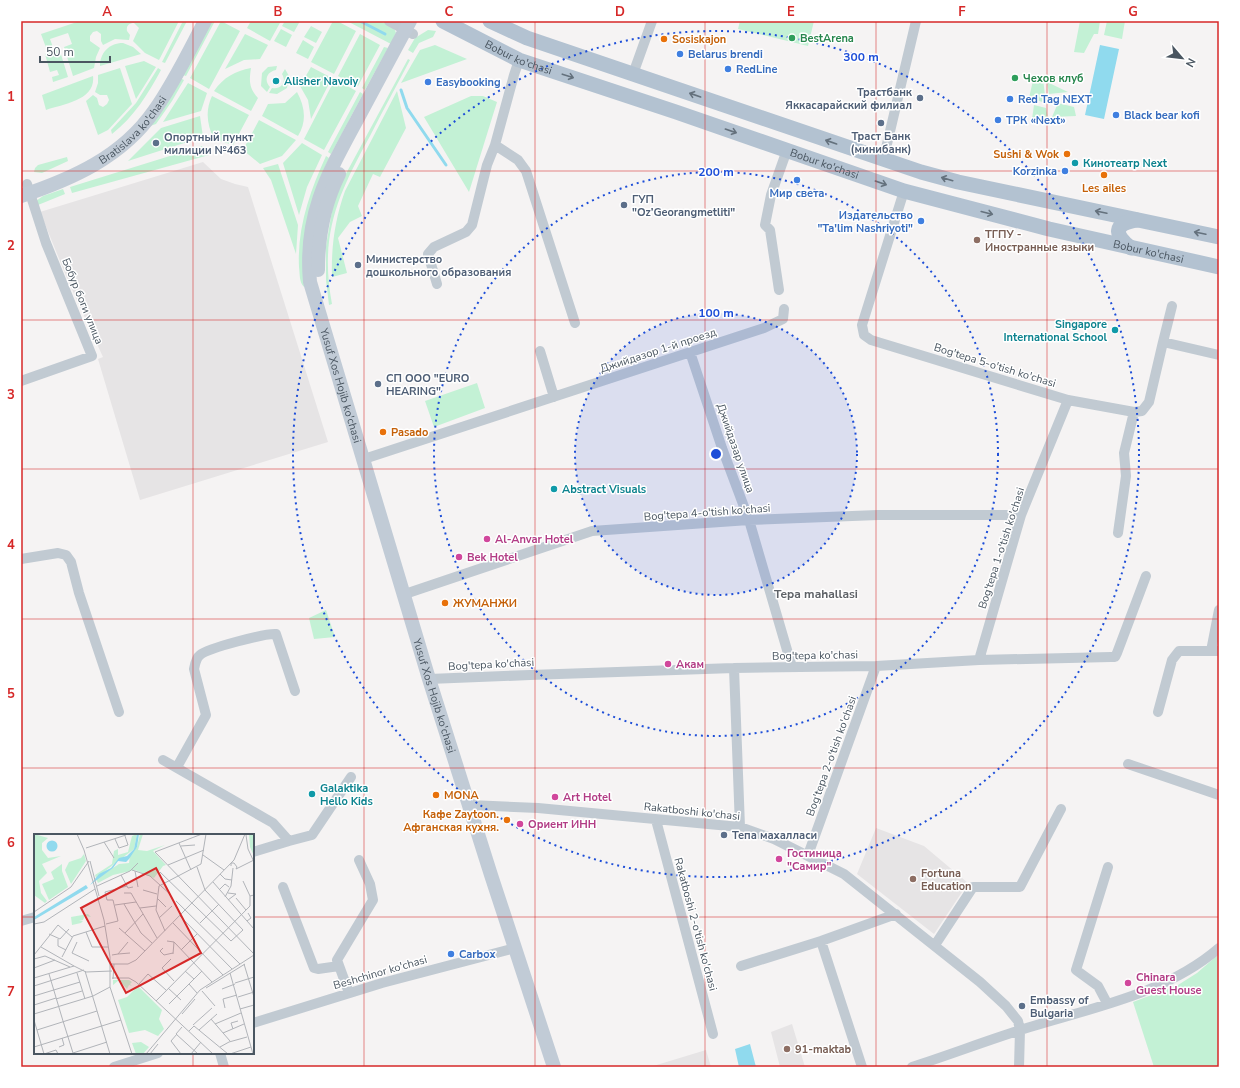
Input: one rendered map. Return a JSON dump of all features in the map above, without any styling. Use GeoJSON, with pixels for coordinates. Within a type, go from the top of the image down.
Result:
{"type":"FeatureCollection","features":[{"type":"Feature","properties":{"kind":"main road","name":"Bratislava ko'chasi"},"geometry":{"type":"LineString","coordinates":[[25,190],[90,157],[128,126],[154,94],[194,21]]}},
{"type":"Feature","properties":{"kind":"main road","name":"Bratislava ko'chasi"},"geometry":{"type":"LineString","coordinates":[[25,190],[86,170],[114,152],[137,131],[154,112],[164,96],[204,21]]}},
{"type":"Feature","properties":{"kind":"main road","name":"Yusuf Xos Hojib ko'chasi"},"geometry":{"type":"LineString","coordinates":[[420,21],[409,28],[336,159],[322,190],[315,208],[310,240],[309,271],[312,293],[405,594],[429,679],[470,805],[551,1066]]}},
{"type":"Feature","properties":{"kind":"main road","name":"Bobur ko'chasi"},"geometry":{"type":"LineString","coordinates":[[444,21],[520,60],[704,121],[904,191],[1042,227],[1219,268]]}},
{"type":"Feature","properties":{"kind":"main road","name":"Bobur ko'chasi"},"geometry":{"type":"LineString","coordinates":[[490,21],[527,38],[711,100],[883,161],[958,182],[1219,237]]}},
{"type":"Feature","properties":{"kind":"main road"},"geometry":{"type":"LineString","coordinates":[[704,121],[711,100]]}},
{"type":"Feature","properties":{"kind":"main road"},"geometry":{"type":"LineString","coordinates":[[1131,248],[1121,241],[1118,236],[1118,231],[1121,225],[1127,221],[1138,220]]}},
{"type":"Feature","properties":{"kind":"street"},"geometry":{"type":"LineString","coordinates":[[389,21],[409,28]]}},
{"type":"Feature","properties":{"kind":"street"},"geometry":{"type":"LineString","coordinates":[[634,74],[652,21]]}},
{"type":"Feature","properties":{"kind":"street"},"geometry":{"type":"LineString","coordinates":[[883,161],[916,21]]}},
{"type":"Feature","properties":{"kind":"street"},"geometry":{"type":"LineString","coordinates":[[436,284],[428,254],[434,247],[466,232],[472,225],[487,165],[495,145],[514,75],[520,60]]}},
{"type":"Feature","properties":{"kind":"street"},"geometry":{"type":"LineString","coordinates":[[495,145],[518,160],[526,171],[575,323]]}},
{"type":"Feature","properties":{"kind":"street"},"geometry":{"type":"LineString","coordinates":[[779,290],[770,230],[765,225],[771,195],[787,150]]}},
{"type":"Feature","properties":{"kind":"street","name":"Бобур боги улица"},"geometry":{"type":"LineString","coordinates":[[21,381],[92,356],[25,190]]}},
{"type":"Feature","properties":{"kind":"street","name":"Bog'tepa 5-o'tish ko'chasi"},"geometry":{"type":"LineString","coordinates":[[904,191],[862,325],[864,335],[871,340],[1068,400],[1134,412]]}},
{"type":"Feature","properties":{"kind":"street"},"geometry":{"type":"LineString","coordinates":[[1118,533],[1126,476],[1124,453],[1134,412],[1142,411],[1149,402],[1172,306]]}},
{"type":"Feature","properties":{"kind":"street","name":"Джийдазор 1-й проезд"},"geometry":{"type":"LineString","coordinates":[[364,459],[764,328],[783,319],[784,309]]}},
{"type":"Feature","properties":{"kind":"street"},"geometry":{"type":"LineString","coordinates":[[1163,342],[1219,355]]}},
{"type":"Feature","properties":{"kind":"street"},"geometry":{"type":"LineString","coordinates":[[540,351],[554,397]]}},
{"type":"Feature","properties":{"kind":"street","name":"Джийдазар улица"},"geometry":{"type":"LineString","coordinates":[[690,352],[722,448],[749,520],[792,667]]}},
{"type":"Feature","properties":{"kind":"street","name":"Bog'tepa 1-o'tish ko'chasi"},"geometry":{"type":"LineString","coordinates":[[979,660],[1022,515],[1068,400]]}},
{"type":"Feature","properties":{"kind":"street","name":"Bog'tepa 4-o'tish ko'chasi"},"geometry":{"type":"LineString","coordinates":[[405,594],[592,531],[749,520],[878,515],[1022,515]]}},
{"type":"Feature","properties":{"kind":"street"},"geometry":{"type":"LineString","coordinates":[[21,560],[58,553],[66,555],[71,562],[79,593],[119,712]]}},
{"type":"Feature","properties":{"kind":"street","name":"Bog'tepa ko'chasi"},"geometry":{"type":"LineString","coordinates":[[429,679],[734,668],[876,666],[979,660],[1115,656],[1146,576]]}},
{"type":"Feature","properties":{"kind":"street"},"geometry":{"type":"LineString","coordinates":[[1158,712],[1172,660],[1179,651],[1215,651],[1219,610]]}},
{"type":"Feature","properties":{"kind":"street"},"geometry":{"type":"LineString","coordinates":[[178,767],[206,715],[194,669],[195,662],[201,654],[239,641],[276,634],[295,691]]}},
{"type":"Feature","properties":{"kind":"street","name":"Bog'tepa 2-o'tish ko'chasi"},"geometry":{"type":"LineString","coordinates":[[808,855],[876,666]]}},
{"type":"Feature","properties":{"kind":"street"},"geometry":{"type":"LineString","coordinates":[[734,668],[740,827]]}},
{"type":"Feature","properties":{"kind":"street"},"geometry":{"type":"LineString","coordinates":[[163,760],[178,767],[273,823],[289,841]]}},
{"type":"Feature","properties":{"kind":"street"},"geometry":{"type":"LineString","coordinates":[[1128,764],[1219,795]]}},
{"type":"Feature","properties":{"kind":"street"},"geometry":{"type":"LineString","coordinates":[[254,852],[312,835],[351,777]]}},
{"type":"Feature","properties":{"kind":"street","name":"Rakatboshi ko'chasi"},"geometry":{"type":"LineString","coordinates":[[470,805],[538,808],[740,827],[763,834],[808,855],[844,874],[980,982],[1006,1006],[1018,1021],[1020,1030],[1019,1067]]}},
{"type":"Feature","properties":{"kind":"street"},"geometry":{"type":"LineString","coordinates":[[934,945],[973,887],[1020,887],[1061,809]]}},
{"type":"Feature","properties":{"kind":"street","name":"Rakatboshi 2-o'tish ko'chasi"},"geometry":{"type":"LineString","coordinates":[[656,820],[712,1034]]}},
{"type":"Feature","properties":{"kind":"street"},"geometry":{"type":"LineString","coordinates":[[349,993],[337,960],[373,900],[370,884],[358,860]]}},
{"type":"Feature","properties":{"kind":"street"},"geometry":{"type":"LineString","coordinates":[[1107,1003],[1098,986],[1076,970],[1108,867]]}},
{"type":"Feature","properties":{"kind":"street"},"geometry":{"type":"LineString","coordinates":[[283,887],[314,968],[318,970],[339,966]]}},
{"type":"Feature","properties":{"kind":"street"},"geometry":{"type":"LineString","coordinates":[[741,966],[821,941],[896,914]]}},
{"type":"Feature","properties":{"kind":"street"},"geometry":{"type":"LineString","coordinates":[[21,921],[34,917]]}},
{"type":"Feature","properties":{"kind":"street"},"geometry":{"type":"LineString","coordinates":[[821,941],[862,1067]]}},
{"type":"Feature","properties":{"kind":"street","name":"Beshchinor ko'chasi"},"geometry":{"type":"LineString","coordinates":[[254,1023],[349,993],[515,948]]}},
{"type":"Feature","properties":{"kind":"street"},"geometry":{"type":"LineString","coordinates":[[912,1067],[1020,1030],[1128,997],[1174,979],[1195,967],[1219,948]]}},
{"type":"Feature","properties":{"kind":"street"},"geometry":{"type":"LineString","coordinates":[[114,1067],[155,1054]]}},
{"type":"Feature","properties":{"kind":"street"},"geometry":{"type":"LineString","coordinates":[[220,1054],[224,1067]]}},
{"type":"Feature","properties":{"kind":"shaded area"},"geometry":{"type":"Polygon","coordinates":[[[203,162],[221,179],[248,187],[328,442],[140,500],[98,359],[103,357],[69,283],[40,212],[203,162]]]}},
{"type":"Feature","properties":{"kind":"shaded area","name":"Fortuna Education"},"geometry":{"type":"Polygon","coordinates":[[[876,828],[924,846],[968,883],[934,934],[857,874],[876,828]]]}},
{"type":"Feature","properties":{"kind":"shaded area","name":"91-maktab"},"geometry":{"type":"Polygon","coordinates":[[[792,1024],[805,1067],[780,1067],[771,1032],[792,1024]]]}},
{"type":"Feature","properties":{"kind":"shaded area"},"geometry":{"type":"Polygon","coordinates":[[[706,1050],[711,1067],[650,1067],[706,1050]]]}},
{"type":"Feature","properties":{"kind":"green space"},"geometry":{"type":"Polygon","coordinates":[[[80,21],[179,21],[159,60],[145,53],[133,41],[139,28],[134,23],[127,26],[127,31],[130,35],[129,40],[115,39],[103,45],[101,41],[101,34],[97,31],[93,32],[90,36],[90,41],[100,48],[96,57],[94,68],[73,76],[64,47],[72,44],[68,33],[50,39],[54,50],[59,48],[68,77],[53,82],[52,77],[59,75],[57,70],[50,72],[45,54],[48,53],[41,34],[80,21]]]}},
{"type":"Feature","properties":{"kind":"green space"},"geometry":{"type":"Polygon","coordinates":[[[183,21],[187,21],[165,63],[162,62],[183,21]]]}},
{"type":"Feature","properties":{"kind":"green space"},"geometry":{"type":"Polygon","coordinates":[[[211,21],[215,21],[186,76],[183,75],[211,21]]]}},
{"type":"Feature","properties":{"kind":"green space"},"geometry":{"type":"Polygon","coordinates":[[[221,21],[240,31],[209,89],[190,78],[221,21]]]}},
{"type":"Feature","properties":{"kind":"green space"},"geometry":{"type":"Polygon","coordinates":[[[251,21],[281,21],[270,41],[247,28],[251,21]]]}},
{"type":"Feature","properties":{"kind":"green space"},"geometry":{"type":"Polygon","coordinates":[[[285,21],[300,21],[294,32],[282,26],[285,21]]]}},
{"type":"Feature","properties":{"kind":"green space"},"geometry":{"type":"Polygon","coordinates":[[[333,21],[337,21],[356,31],[334,74],[311,62],[333,21]]]}},
{"type":"Feature","properties":{"kind":"green space"},"geometry":{"type":"Polygon","coordinates":[[[347,21],[382,22],[388,24],[396,33],[391,44],[347,21]]]}},
{"type":"Feature","properties":{"kind":"green space","name":"BestArena"},"geometry":{"type":"Polygon","coordinates":[[[740,21],[814,21],[808,46],[738,29],[740,21]]]}},
{"type":"Feature","properties":{"kind":"green space"},"geometry":{"type":"Polygon","coordinates":[[[1080,21],[1100,21],[1098,34],[1094,34],[1084,53],[1074,52],[1080,21]]]}},
{"type":"Feature","properties":{"kind":"green space"},"geometry":{"type":"Polygon","coordinates":[[[1107,21],[1125,21],[1122,39],[1104,35],[1107,21]]]}},
{"type":"Feature","properties":{"kind":"green space"},"geometry":{"type":"Polygon","coordinates":[[[311,26],[322,32],[316,43],[304,37],[311,26]]]}},
{"type":"Feature","properties":{"kind":"green space"},"geometry":{"type":"Polygon","coordinates":[[[281,29],[292,35],[286,47],[274,41],[281,29]]]}},
{"type":"Feature","properties":{"kind":"green space"},"geometry":{"type":"Polygon","coordinates":[[[428,30],[436,31],[433,37],[419,43],[413,53],[408,50],[415,38],[428,30]]]}},
{"type":"Feature","properties":{"kind":"green space"},"geometry":{"type":"Polygon","coordinates":[[[245,34],[268,45],[260,59],[244,60],[225,69],[245,34]]]}},
{"type":"Feature","properties":{"kind":"green space"},"geometry":{"type":"Polygon","coordinates":[[[360,34],[380,45],[358,86],[338,76],[360,34]]]}},
{"type":"Feature","properties":{"kind":"green space"},"geometry":{"type":"Polygon","coordinates":[[[303,40],[314,47],[308,59],[296,53],[303,40]]]}},
{"type":"Feature","properties":{"kind":"green space"},"geometry":{"type":"Polygon","coordinates":[[[118,43],[123,43],[133,47],[141,54],[100,66],[100,61],[106,50],[118,43]]]}},
{"type":"Feature","properties":{"kind":"green space"},"geometry":{"type":"Polygon","coordinates":[[[435,45],[467,59],[401,83],[420,50],[435,45]]]}},
{"type":"Feature","properties":{"kind":"green space"},"geometry":{"type":"Polygon","coordinates":[[[384,47],[388,48],[365,90],[362,88],[384,47]]]}},
{"type":"Feature","properties":{"kind":"green space"},"geometry":{"type":"Polygon","coordinates":[[[408,59],[410,60],[340,196],[330,236],[328,257],[332,304],[329,305],[326,280],[326,246],[333,205],[342,181],[408,59]]]}},
{"type":"Feature","properties":{"kind":"green space"},"geometry":{"type":"Polygon","coordinates":[[[144,61],[156,67],[136,99],[125,66],[144,61]]]}},
{"type":"Feature","properties":{"kind":"green space"},"geometry":{"type":"Polygon","coordinates":[[[277,66],[276,70],[270,73],[267,77],[267,82],[270,87],[267,92],[261,86],[262,73],[268,67],[277,66]]]}},
{"type":"Feature","properties":{"kind":"green space"},"geometry":{"type":"Polygon","coordinates":[[[311,67],[332,78],[311,119],[308,100],[300,86],[311,67]]]}},
{"type":"Feature","properties":{"kind":"green space"},"geometry":{"type":"Polygon","coordinates":[[[120,68],[132,104],[108,130],[98,135],[86,101],[93,95],[97,98],[99,105],[103,107],[107,104],[109,100],[107,95],[100,95],[95,92],[98,83],[98,75],[120,68]]]}},
{"type":"Feature","properties":{"kind":"green space"},"geometry":{"type":"Polygon","coordinates":[[[158,68],[161,70],[140,105],[134,113],[112,134],[111,130],[136,103],[158,68]]]}},
{"type":"Feature","properties":{"kind":"green space"},"geometry":{"type":"Polygon","coordinates":[[[251,68],[250,84],[258,98],[251,111],[214,91],[230,75],[251,68]]]}},
{"type":"Feature","properties":{"kind":"green space"},"geometry":{"type":"Polygon","coordinates":[[[285,69],[289,76],[287,88],[277,94],[269,93],[272,88],[278,88],[282,85],[284,80],[282,74],[285,69]]]}},
{"type":"Feature","properties":{"kind":"green space"},"geometry":{"type":"Polygon","coordinates":[[[93,76],[93,84],[84,96],[70,103],[46,110],[42,95],[93,76]]]}},
{"type":"Feature","properties":{"kind":"green space"},"geometry":{"type":"Polygon","coordinates":[[[1034,76],[1043,79],[1046,103],[1029,98],[1034,76]]]}},
{"type":"Feature","properties":{"kind":"green space"},"geometry":{"type":"Polygon","coordinates":[[[180,78],[184,80],[172,101],[156,124],[150,126],[180,78]]]}},
{"type":"Feature","properties":{"kind":"green space"},"geometry":{"type":"Polygon","coordinates":[[[335,79],[356,91],[324,150],[304,139],[335,79]]]}},
{"type":"Feature","properties":{"kind":"green space"},"geometry":{"type":"Polygon","coordinates":[[[1047,82],[1068,92],[1049,94],[1047,82]]]}},
{"type":"Feature","properties":{"kind":"green space"},"geometry":{"type":"Polygon","coordinates":[[[188,83],[207,93],[201,111],[163,122],[188,83]]]}},
{"type":"Feature","properties":{"kind":"green space"},"geometry":{"type":"Polygon","coordinates":[[[397,91],[406,128],[380,177],[373,174],[358,206],[362,216],[350,222],[338,238],[347,273],[332,277],[334,233],[345,191],[397,91]]]}},
{"type":"Feature","properties":{"kind":"green space"},"geometry":{"type":"Polygon","coordinates":[[[297,92],[302,103],[304,114],[303,125],[298,136],[262,116],[268,104],[285,103],[297,92]]]}},
{"type":"Feature","properties":{"kind":"green space"},"geometry":{"type":"Polygon","coordinates":[[[360,92],[363,94],[331,154],[328,152],[360,92]]]}},
{"type":"Feature","properties":{"kind":"green space"},"geometry":{"type":"Polygon","coordinates":[[[212,96],[249,115],[233,145],[214,139],[208,123],[208,107],[212,96]]]}},
{"type":"Feature","properties":{"kind":"green space"},"geometry":{"type":"Polygon","coordinates":[[[471,96],[483,96],[497,102],[469,192],[424,117],[471,96]]]}},
{"type":"Feature","properties":{"kind":"green space"},"geometry":{"type":"Polygon","coordinates":[[[1058,103],[1074,107],[1076,116],[1052,117],[1058,103]]]}},
{"type":"Feature","properties":{"kind":"green space"},"geometry":{"type":"Polygon","coordinates":[[[1034,105],[1046,108],[1048,118],[1032,119],[1034,105]]]}},
{"type":"Feature","properties":{"kind":"green space"},"geometry":{"type":"Polygon","coordinates":[[[200,116],[203,137],[128,161],[161,128],[200,116]]]}},
{"type":"Feature","properties":{"kind":"green space"},"geometry":{"type":"Polygon","coordinates":[[[259,120],[296,140],[282,156],[260,164],[243,150],[259,120]]]}},
{"type":"Feature","properties":{"kind":"green space"},"geometry":{"type":"Polygon","coordinates":[[[302,143],[322,155],[307,187],[299,215],[283,163],[302,143]]]}},
{"type":"Feature","properties":{"kind":"green space"},"geometry":{"type":"Polygon","coordinates":[[[202,146],[209,155],[72,193],[70,187],[202,146]]]}},
{"type":"Feature","properties":{"kind":"green space"},"geometry":{"type":"Polygon","coordinates":[[[326,156],[329,158],[311,206],[305,236],[303,269],[304,287],[300,281],[299,267],[302,224],[310,196],[326,156]]]}},
{"type":"Feature","properties":{"kind":"green space"},"geometry":{"type":"Polygon","coordinates":[[[67,157],[68,161],[42,173],[34,172],[38,165],[67,157]]]}},
{"type":"Feature","properties":{"kind":"green space"},"geometry":{"type":"Polygon","coordinates":[[[278,164],[298,225],[296,254],[271,180],[263,168],[278,164]]]}},
{"type":"Feature","properties":{"kind":"green space"},"geometry":{"type":"Polygon","coordinates":[[[63,189],[65,194],[38,205],[36,201],[43,196],[63,189]]]}},
{"type":"Feature","properties":{"kind":"green space"},"geometry":{"type":"Polygon","coordinates":[[[477,383],[485,408],[434,427],[425,401],[477,383]]]}},
{"type":"Feature","properties":{"kind":"green space"},"geometry":{"type":"Polygon","coordinates":[[[326,610],[335,637],[314,639],[309,618],[326,610]]]}},
{"type":"Feature","properties":{"kind":"green space"},"geometry":{"type":"Polygon","coordinates":[[[1219,954],[1219,1067],[1154,1067],[1133,1002],[1178,985],[1197,973],[1219,954]]]}},
{"type":"Feature","properties":{"kind":"water"},"geometry":{"type":"Polygon","coordinates":[[[1100,45],[1119,49],[1104,119],[1085,115],[1100,45]]]}},
{"type":"Feature","properties":{"kind":"water"},"geometry":{"type":"Polygon","coordinates":[[[750,1044],[756,1067],[739,1067],[735,1049],[750,1044]]]}},
{"type":"Feature","properties":{"kind":"waterway"},"geometry":{"type":"LineString","coordinates":[[360,21],[385,34]]}},
{"type":"Feature","properties":{"kind":"waterway"},"geometry":{"type":"LineString","coordinates":[[401,90],[407,108],[446,165]]}},
{"type":"Feature","properties":{"kind":"place","name":"BestArena"},"geometry":{"type":"Point","coordinates":[792,38]}},
{"type":"Feature","properties":{"kind":"place","name":"Sosiskajon"},"geometry":{"type":"Point","coordinates":[664,39]}},
{"type":"Feature","properties":{"kind":"place","name":"Belarus brendi"},"geometry":{"type":"Point","coordinates":[680,54]}},
{"type":"Feature","properties":{"kind":"place","name":"RedLine"},"geometry":{"type":"Point","coordinates":[728,69]}},
{"type":"Feature","properties":{"kind":"place","name":"Чехов клуб"},"geometry":{"type":"Point","coordinates":[1015,78]}},
{"type":"Feature","properties":{"kind":"place","name":"Alisher Navoiy"},"geometry":{"type":"Point","coordinates":[276,81]}},
{"type":"Feature","properties":{"kind":"place","name":"Easybooking"},"geometry":{"type":"Point","coordinates":[428,82]}},
{"type":"Feature","properties":{"kind":"place","name":"Трастбанк Яккасарайский филиал"},"geometry":{"type":"Point","coordinates":[920,98]}},
{"type":"Feature","properties":{"kind":"place","name":"Red Tag NEXT"},"geometry":{"type":"Point","coordinates":[1010,99]}},
{"type":"Feature","properties":{"kind":"place","name":"Black bear kofi"},"geometry":{"type":"Point","coordinates":[1116,115]}},
{"type":"Feature","properties":{"kind":"place","name":"ТРК «Next»"},"geometry":{"type":"Point","coordinates":[998,120]}},
{"type":"Feature","properties":{"kind":"place","name":"Траст Банк (минибанк)"},"geometry":{"type":"Point","coordinates":[881,123]}},
{"type":"Feature","properties":{"kind":"place","name":"Опортный пункт милиции №463"},"geometry":{"type":"Point","coordinates":[156,143]}},
{"type":"Feature","properties":{"kind":"place","name":"Sushi & Wok"},"geometry":{"type":"Point","coordinates":[1067,154]}},
{"type":"Feature","properties":{"kind":"place","name":"Кинотеатр Next"},"geometry":{"type":"Point","coordinates":[1075,163]}},
{"type":"Feature","properties":{"kind":"place","name":"Korzinka"},"geometry":{"type":"Point","coordinates":[1065,171]}},
{"type":"Feature","properties":{"kind":"place","name":"Les ailes"},"geometry":{"type":"Point","coordinates":[1104,175]}},
{"type":"Feature","properties":{"kind":"place","name":"Мир света"},"geometry":{"type":"Point","coordinates":[797,180]}},
{"type":"Feature","properties":{"kind":"place","name":"ГУП \"Oz’Georangmetliti\""},"geometry":{"type":"Point","coordinates":[624,205]}},
{"type":"Feature","properties":{"kind":"place","name":"Издательство \"Ta'lim Nashriyoti\""},"geometry":{"type":"Point","coordinates":[921,221]}},
{"type":"Feature","properties":{"kind":"place","name":"ТГПУ - Иностранные языки"},"geometry":{"type":"Point","coordinates":[977,240]}},
{"type":"Feature","properties":{"kind":"place","name":"Министерство дошкольного образования"},"geometry":{"type":"Point","coordinates":[358,265]}},
{"type":"Feature","properties":{"kind":"place","name":"Singapore International School"},"geometry":{"type":"Point","coordinates":[1115,330]}},
{"type":"Feature","properties":{"kind":"place","name":"СП ООО \"EURO HEARING\""},"geometry":{"type":"Point","coordinates":[378,384]}},
{"type":"Feature","properties":{"kind":"place","name":"Pasado"},"geometry":{"type":"Point","coordinates":[383,432]}},
{"type":"Feature","properties":{"kind":"place","name":"Abstract Visuals"},"geometry":{"type":"Point","coordinates":[554,489]}},
{"type":"Feature","properties":{"kind":"place","name":"Al-Anvar Hotel"},"geometry":{"type":"Point","coordinates":[487,539]}},
{"type":"Feature","properties":{"kind":"place","name":"Bek Hotel"},"geometry":{"type":"Point","coordinates":[459,557]}},
{"type":"Feature","properties":{"kind":"place","name":"ЖУМАНЖИ"},"geometry":{"type":"Point","coordinates":[445,603]}},
{"type":"Feature","properties":{"kind":"place","name":"Акам"},"geometry":{"type":"Point","coordinates":[668,664]}},
{"type":"Feature","properties":{"kind":"place","name":"Galaktika Hello Kids"},"geometry":{"type":"Point","coordinates":[312,794]}},
{"type":"Feature","properties":{"kind":"place","name":"MONA"},"geometry":{"type":"Point","coordinates":[436,795]}},
{"type":"Feature","properties":{"kind":"place","name":"Art Hotel"},"geometry":{"type":"Point","coordinates":[555,797]}},
{"type":"Feature","properties":{"kind":"place","name":"Кафе Zaytoon. Афганская кухня."},"geometry":{"type":"Point","coordinates":[507,820]}},
{"type":"Feature","properties":{"kind":"place","name":"Ориент ИНН"},"geometry":{"type":"Point","coordinates":[520,824]}},
{"type":"Feature","properties":{"kind":"place","name":"Тепа махалласи"},"geometry":{"type":"Point","coordinates":[724,835]}},
{"type":"Feature","properties":{"kind":"place","name":"Гостиница \"Самир\""},"geometry":{"type":"Point","coordinates":[779,859]}},
{"type":"Feature","properties":{"kind":"place","name":"Fortuna Education"},"geometry":{"type":"Point","coordinates":[913,879]}},
{"type":"Feature","properties":{"kind":"place","name":"Carbox"},"geometry":{"type":"Point","coordinates":[451,954]}},
{"type":"Feature","properties":{"kind":"place","name":"Chinara Guest House"},"geometry":{"type":"Point","coordinates":[1128,983]}},
{"type":"Feature","properties":{"kind":"place","name":"Embassy of Bulgaria"},"geometry":{"type":"Point","coordinates":[1022,1006]}},
{"type":"Feature","properties":{"kind":"place","name":"91-maktab"},"geometry":{"type":"Point","coordinates":[787,1049]}},
{"type":"Feature","properties":{"kind":"district","name":"Tepa mahallasi"},"geometry":{"type":"Point","coordinates":[816,594]}}]}
